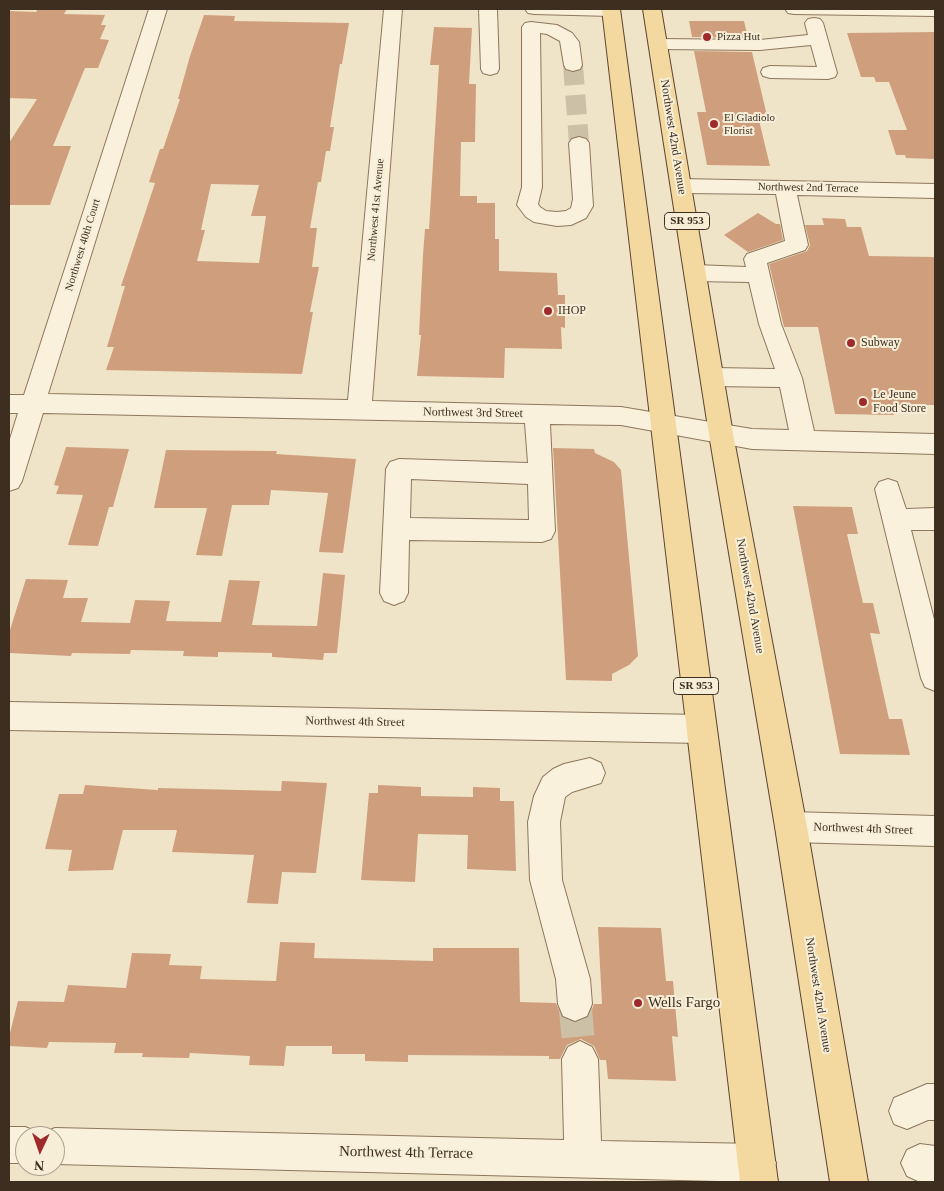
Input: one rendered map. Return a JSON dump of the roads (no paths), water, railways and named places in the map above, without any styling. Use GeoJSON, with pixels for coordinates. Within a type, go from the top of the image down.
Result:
{"type":"FeatureCollection","features":[{"type":"Feature","properties":{"kind":"main road","name":"Northwest 42nd Avenue"},"geometry":{"type":"LineString","coordinates":[[652,9],[721,434],[791,826],[849,1182]]}},
{"type":"Feature","properties":{"kind":"main road","name":"SR 953"},"geometry":{"type":"LineString","coordinates":[[611,10],[758,1173]]}},
{"type":"Feature","properties":{"kind":"street","name":"Northwest 40th Court"},"geometry":{"type":"LineString","coordinates":[[9,481],[158,9]]}},
{"type":"Feature","properties":{"kind":"street","name":"Northwest 41st Avenue"},"geometry":{"type":"LineString","coordinates":[[359,411],[393,9]]}},
{"type":"Feature","properties":{"kind":"street"},"geometry":{"type":"LineString","coordinates":[[488,9],[490,69]]}},
{"type":"Feature","properties":{"kind":"street"},"geometry":{"type":"LineString","coordinates":[[794,9],[935,11]]}},
{"type":"Feature","properties":{"kind":"street"},"geometry":{"type":"LineString","coordinates":[[770,72],[828,73],[810,9]]}},
{"type":"Feature","properties":{"kind":"street"},"geometry":{"type":"LineString","coordinates":[[532,15],[611,10]]}},
{"type":"Feature","properties":{"kind":"street"},"geometry":{"type":"LineString","coordinates":[[532,15],[566,37],[570,42],[573,66]]}},
{"type":"Feature","properties":{"kind":"street"},"geometry":{"type":"LineString","coordinates":[[532,15],[532,187],[527,205],[533,212],[541,216],[557,219],[571,218],[579,213],[583,206],[579,144]]}},
{"type":"Feature","properties":{"kind":"street"},"geometry":{"type":"LineString","coordinates":[[658,44],[760,45],[819,40]]}},
{"type":"Feature","properties":{"kind":"street","name":"Northwest 2nd Terrace"},"geometry":{"type":"LineString","coordinates":[[681,186],[935,191]]}},
{"type":"Feature","properties":{"kind":"street"},"geometry":{"type":"LineString","coordinates":[[786,188],[797,245],[755,259],[770,324],[790,378],[804,440]]}},
{"type":"Feature","properties":{"kind":"street"},"geometry":{"type":"LineString","coordinates":[[695,273],[758,274]]}},
{"type":"Feature","properties":{"kind":"street"},"geometry":{"type":"LineString","coordinates":[[713,377],[790,378]]}},
{"type":"Feature","properties":{"kind":"street","name":"Northwest 3rd Street"},"geometry":{"type":"LineString","coordinates":[[9,404],[80,402],[359,411],[621,416],[752,439],[935,444]]}},
{"type":"Feature","properties":{"kind":"street"},"geometry":{"type":"LineString","coordinates":[[396,529],[542,531],[537,414]]}},
{"type":"Feature","properties":{"kind":"street"},"geometry":{"type":"LineString","coordinates":[[394,593],[400,469],[541,474]]}},
{"type":"Feature","properties":{"kind":"street"},"geometry":{"type":"LineString","coordinates":[[888,489],[935,678]]}},
{"type":"Feature","properties":{"kind":"street"},"geometry":{"type":"LineString","coordinates":[[896,520],[935,519]]}},
{"type":"Feature","properties":{"kind":"street","name":"Northwest 4th Street"},"geometry":{"type":"LineString","coordinates":[[9,716],[701,728]]}},
{"type":"Feature","properties":{"kind":"street"},"geometry":{"type":"LineString","coordinates":[[576,1004],[573,979],[546,880],[544,822],[549,796],[554,787],[564,779],[590,773]]}},
{"type":"Feature","properties":{"kind":"street","name":"Northwest 4th Street"},"geometry":{"type":"LineString","coordinates":[[791,826],[935,831]]}},
{"type":"Feature","properties":{"kind":"street"},"geometry":{"type":"LineString","coordinates":[[580,1059],[583,1158]]}},
{"type":"Feature","properties":{"kind":"street","name":"Northwest 4th Terrace"},"geometry":{"type":"LineString","coordinates":[[65,1146],[583,1158],[653,1171],[758,1173]]}},
{"type":"Feature","properties":{"kind":"tunnel"},"geometry":{"type":"LineString","coordinates":[[573,65],[579,143]]}},
{"type":"Feature","properties":{"kind":"tunnel"},"geometry":{"type":"LineString","coordinates":[[575,1004],[580,1059]]}},
{"type":"Feature","properties":{"kind":"place","name":"Pizza Hut"},"geometry":{"type":"Point","coordinates":[707,37]}},
{"type":"Feature","properties":{"kind":"place","name":"El Gladiolo Florist"},"geometry":{"type":"Point","coordinates":[714,124]}},
{"type":"Feature","properties":{"kind":"place","name":"IHOP"},"geometry":{"type":"Point","coordinates":[548,311]}},
{"type":"Feature","properties":{"kind":"place","name":"Subway"},"geometry":{"type":"Point","coordinates":[851,343]}},
{"type":"Feature","properties":{"kind":"place","name":"Le Jeune Food Store"},"geometry":{"type":"Point","coordinates":[863,402]}},
{"type":"Feature","properties":{"kind":"place","name":"Wells Fargo"},"geometry":{"type":"Point","coordinates":[638,1003]}}]}
